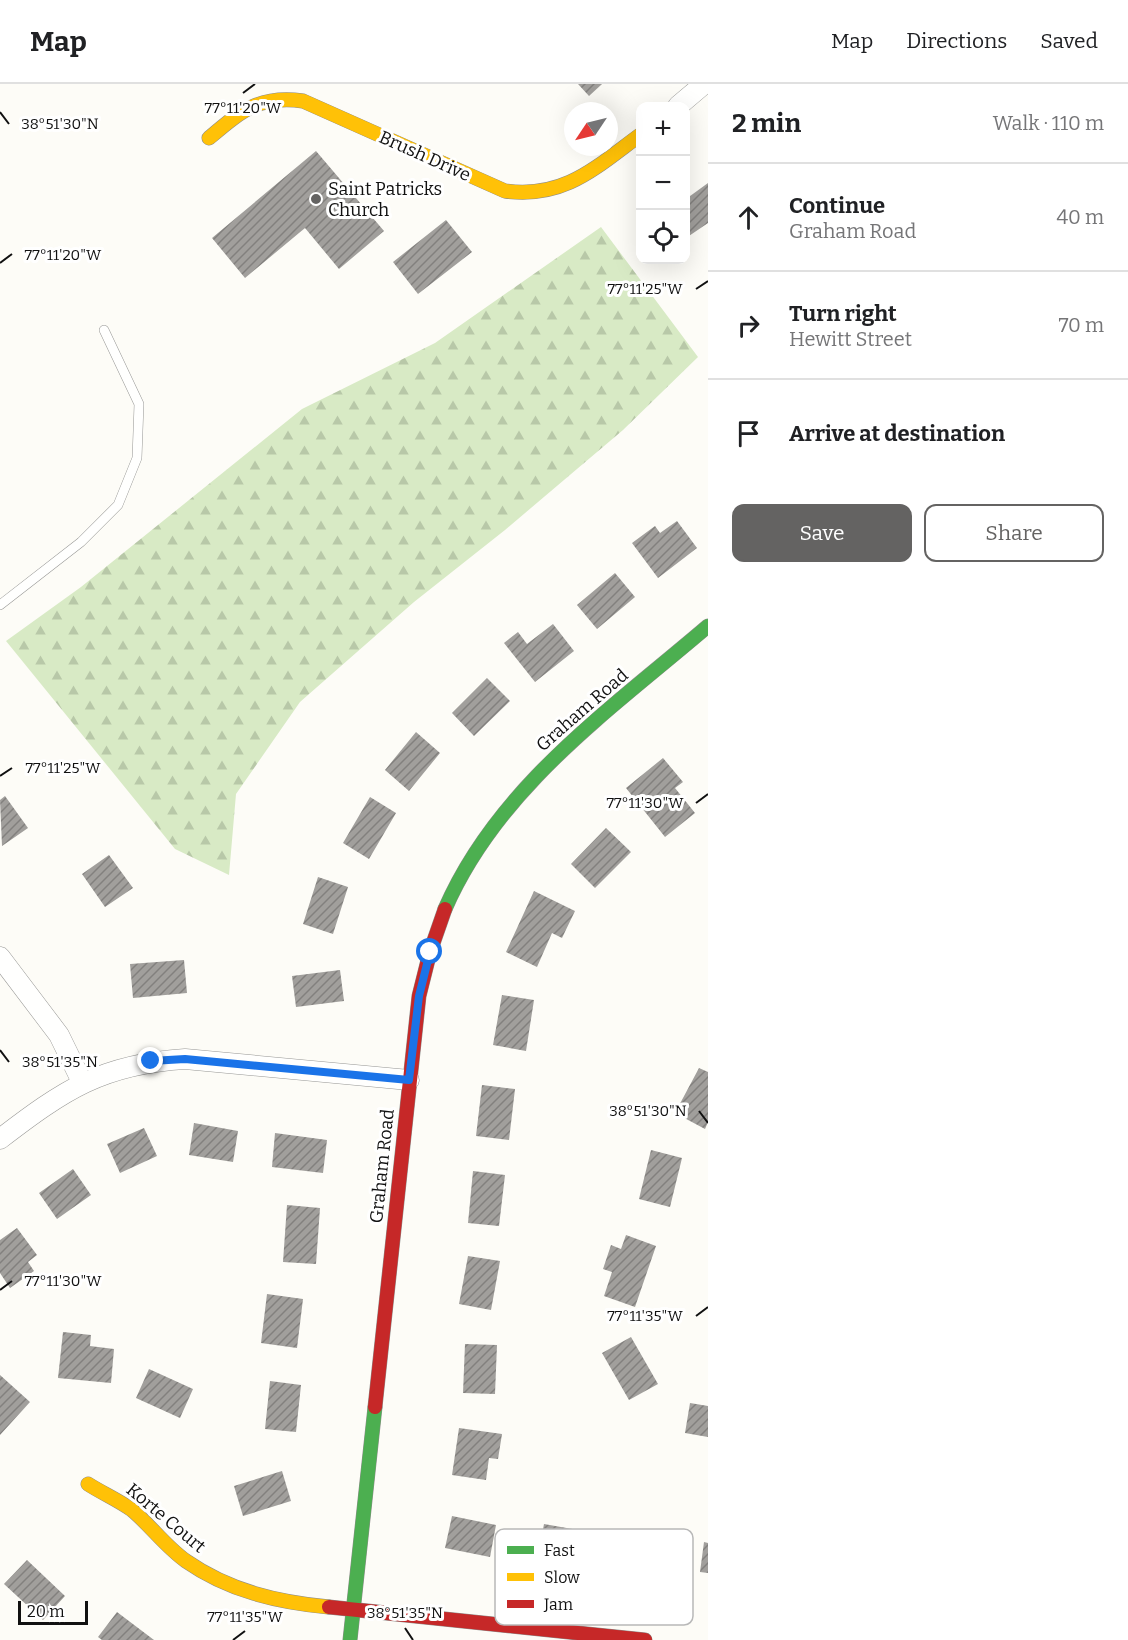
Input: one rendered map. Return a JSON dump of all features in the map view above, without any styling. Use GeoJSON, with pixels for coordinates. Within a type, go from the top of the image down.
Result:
{"type":"FeatureCollection","features":[{"type":"Feature","properties":{"kind":"street"},"geometry":{"type":"LineString","coordinates":[[683,102],[704,84]]}},
{"type":"Feature","properties":{"kind":"street","name":"Brush Drive"},"geometry":{"type":"LineString","coordinates":[[209,138],[246,109],[264,99],[282,97],[303,101],[505,191],[524,195],[549,193],[569,186],[636,138]]}},
{"type":"Feature","properties":{"kind":"street","name":"Graham Road"},"geometry":{"type":"LineString","coordinates":[[350,1640],[409,1080],[419,996],[430,952],[459,881],[494,823],[526,785],[564,749],[708,626]]}},
{"type":"Feature","properties":{"kind":"street"},"geometry":{"type":"LineString","coordinates":[[0,957],[59,1035],[82,1082]]}},
{"type":"Feature","properties":{"kind":"street"},"geometry":{"type":"LineString","coordinates":[[0,1139],[50,1101],[82,1082],[107,1071],[151,1061],[185,1059],[409,1080]]}},
{"type":"Feature","properties":{"kind":"street","name":"Korte Court"},"geometry":{"type":"LineString","coordinates":[[88,1484],[131,1510],[184,1560],[215,1579],[252,1594],[286,1603],[495,1624]]}},
{"type":"Feature","properties":{"kind":"street","name":"Korte Court"},"geometry":{"type":"LineString","coordinates":[[504,1625],[645,1640]]}},
{"type":"Feature","properties":{"kind":"lane"},"geometry":{"type":"LineString","coordinates":[[0,605],[81,542],[118,505],[137,458],[139,404],[104,330]]}},
{"type":"Feature","properties":{"kind":"green space"},"geometry":{"type":"Polygon","coordinates":[[[601,227],[698,357],[623,430],[505,530],[414,602],[300,702],[236,794],[229,875],[175,849],[6,641],[81,587],[302,409],[435,343],[601,227]]]}},
{"type":"Feature","properties":{"kind":"building"},"geometry":{"type":"Polygon","coordinates":[[[578,84],[602,84],[589,96],[578,84]]]}},
{"type":"Feature","properties":{"kind":"building"},"geometry":{"type":"Polygon","coordinates":[[[316,151],[384,231],[339,269],[305,228],[245,278],[212,238],[316,151]]]}},
{"type":"Feature","properties":{"kind":"building"},"geometry":{"type":"Polygon","coordinates":[[[708,183],[708,223],[690,235],[690,210],[690,196],[708,183]]]}},
{"type":"Feature","properties":{"kind":"building"},"geometry":{"type":"Polygon","coordinates":[[[446,220],[472,252],[418,294],[393,262],[446,220]]]}},
{"type":"Feature","properties":{"kind":"building"},"geometry":{"type":"Polygon","coordinates":[[[677,521],[697,548],[658,578],[632,543],[655,526],[660,533],[677,521]]]}},
{"type":"Feature","properties":{"kind":"building"},"geometry":{"type":"Polygon","coordinates":[[[615,573],[635,597],[597,629],[577,605],[615,573]]]}},
{"type":"Feature","properties":{"kind":"building"},"geometry":{"type":"Polygon","coordinates":[[[553,624],[574,651],[535,682],[504,643],[518,632],[527,644],[553,624]]]}},
{"type":"Feature","properties":{"kind":"building"},"geometry":{"type":"Polygon","coordinates":[[[487,678],[510,701],[474,736],[452,713],[487,678]]]}},
{"type":"Feature","properties":{"kind":"building"},"geometry":{"type":"Polygon","coordinates":[[[416,732],[440,753],[409,791],[385,770],[416,732]]]}},
{"type":"Feature","properties":{"kind":"building"},"geometry":{"type":"Polygon","coordinates":[[[663,758],[683,782],[675,788],[695,813],[665,837],[626,788],[663,758]]]}},
{"type":"Feature","properties":{"kind":"building"},"geometry":{"type":"Polygon","coordinates":[[[5,796],[28,828],[2,846],[0,800],[5,796]]]}},
{"type":"Feature","properties":{"kind":"building"},"geometry":{"type":"Polygon","coordinates":[[[370,797],[396,813],[369,859],[343,843],[370,797]]]}},
{"type":"Feature","properties":{"kind":"building"},"geometry":{"type":"Polygon","coordinates":[[[606,828],[631,852],[595,888],[571,864],[606,828]]]}},
{"type":"Feature","properties":{"kind":"building"},"geometry":{"type":"Polygon","coordinates":[[[109,855],[133,888],[105,907],[82,874],[109,855]]]}},
{"type":"Feature","properties":{"kind":"building"},"geometry":{"type":"Polygon","coordinates":[[[318,877],[348,887],[333,934],[303,924],[318,877]]]}},
{"type":"Feature","properties":{"kind":"building"},"geometry":{"type":"Polygon","coordinates":[[[534,891],[575,911],[562,938],[552,933],[537,967],[506,952],[534,891]]]}},
{"type":"Feature","properties":{"kind":"building"},"geometry":{"type":"Polygon","coordinates":[[[184,960],[187,993],[133,998],[130,964],[184,960]]]}},
{"type":"Feature","properties":{"kind":"building"},"geometry":{"type":"Polygon","coordinates":[[[340,970],[344,1001],[296,1007],[292,976],[340,970]]]}},
{"type":"Feature","properties":{"kind":"building"},"geometry":{"type":"Polygon","coordinates":[[[502,995],[534,1000],[526,1051],[493,1045],[502,995]]]}},
{"type":"Feature","properties":{"kind":"building"},"geometry":{"type":"Polygon","coordinates":[[[699,1068],[708,1072],[708,1122],[705,1129],[675,1113],[699,1068]]]}},
{"type":"Feature","properties":{"kind":"building"},"geometry":{"type":"Polygon","coordinates":[[[482,1085],[515,1089],[509,1140],[476,1136],[482,1085]]]}},
{"type":"Feature","properties":{"kind":"building"},"geometry":{"type":"Polygon","coordinates":[[[194,1123],[238,1131],[233,1162],[189,1155],[194,1123]]]}},
{"type":"Feature","properties":{"kind":"building"},"geometry":{"type":"Polygon","coordinates":[[[144,1128],[157,1156],[120,1173],[107,1144],[144,1128]]]}},
{"type":"Feature","properties":{"kind":"building"},"geometry":{"type":"Polygon","coordinates":[[[275,1133],[327,1140],[323,1173],[272,1167],[275,1133]]]}},
{"type":"Feature","properties":{"kind":"building"},"geometry":{"type":"Polygon","coordinates":[[[651,1150],[682,1158],[670,1207],[639,1199],[651,1150]]]}},
{"type":"Feature","properties":{"kind":"building"},"geometry":{"type":"Polygon","coordinates":[[[73,1169],[91,1195],[57,1219],[39,1193],[73,1169]]]}},
{"type":"Feature","properties":{"kind":"building"},"geometry":{"type":"Polygon","coordinates":[[[473,1171],[505,1175],[499,1226],[468,1223],[473,1171]]]}},
{"type":"Feature","properties":{"kind":"building"},"geometry":{"type":"Polygon","coordinates":[[[287,1205],[320,1208],[316,1264],[283,1262],[287,1205]]]}},
{"type":"Feature","properties":{"kind":"building"},"geometry":{"type":"Polygon","coordinates":[[[17,1228],[37,1255],[28,1262],[34,1271],[10,1288],[0,1273],[0,1240],[17,1228]]]}},
{"type":"Feature","properties":{"kind":"building"},"geometry":{"type":"Polygon","coordinates":[[[626,1235],[656,1246],[635,1307],[604,1296],[612,1272],[603,1269],[611,1245],[621,1249],[626,1235]]]}},
{"type":"Feature","properties":{"kind":"building"},"geometry":{"type":"Polygon","coordinates":[[[468,1256],[500,1261],[491,1310],[459,1304],[468,1256]]]}},
{"type":"Feature","properties":{"kind":"building"},"geometry":{"type":"Polygon","coordinates":[[[267,1294],[303,1299],[297,1348],[261,1343],[267,1294]]]}},
{"type":"Feature","properties":{"kind":"building"},"geometry":{"type":"Polygon","coordinates":[[[63,1332],[91,1335],[90,1346],[114,1349],[111,1383],[58,1378],[63,1332]]]}},
{"type":"Feature","properties":{"kind":"building"},"geometry":{"type":"Polygon","coordinates":[[[631,1337],[658,1384],[629,1400],[602,1353],[631,1337]]]}},
{"type":"Feature","properties":{"kind":"building"},"geometry":{"type":"Polygon","coordinates":[[[465,1344],[497,1345],[495,1394],[463,1393],[465,1344]]]}},
{"type":"Feature","properties":{"kind":"building"},"geometry":{"type":"Polygon","coordinates":[[[149,1369],[193,1389],[180,1418],[136,1398],[149,1369]]]}},
{"type":"Feature","properties":{"kind":"building"},"geometry":{"type":"Polygon","coordinates":[[[0,1375],[30,1402],[0,1435],[0,1375]]]}},
{"type":"Feature","properties":{"kind":"building"},"geometry":{"type":"Polygon","coordinates":[[[270,1381],[301,1385],[296,1432],[265,1429],[270,1381]]]}},
{"type":"Feature","properties":{"kind":"building"},"geometry":{"type":"Polygon","coordinates":[[[690,1403],[708,1406],[708,1437],[685,1433],[690,1403]]]}},
{"type":"Feature","properties":{"kind":"building"},"geometry":{"type":"Polygon","coordinates":[[[459,1428],[502,1434],[498,1459],[489,1458],[486,1480],[452,1475],[459,1428]]]}},
{"type":"Feature","properties":{"kind":"building"},"geometry":{"type":"Polygon","coordinates":[[[282,1471],[291,1501],[243,1516],[234,1486],[282,1471]]]}},
{"type":"Feature","properties":{"kind":"building"},"geometry":{"type":"Polygon","coordinates":[[[452,1516],[496,1525],[490,1557],[445,1548],[452,1516]]]}},
{"type":"Feature","properties":{"kind":"building"},"geometry":{"type":"Polygon","coordinates":[[[544,1524],[572,1529],[543,1529],[544,1524]]]}},
{"type":"Feature","properties":{"kind":"building"},"geometry":{"type":"Polygon","coordinates":[[[704,1542],[708,1543],[708,1573],[700,1572],[704,1542]]]}},
{"type":"Feature","properties":{"kind":"building"},"geometry":{"type":"Polygon","coordinates":[[[27,1560],[65,1596],[43,1620],[4,1584],[27,1560]]]}},
{"type":"Feature","properties":{"kind":"building"},"geometry":{"type":"Polygon","coordinates":[[[117,1612],[154,1640],[102,1640],[98,1637],[117,1612]]]}},
{"type":"Feature","properties":{"kind":"traffic: fast"},"geometry":{"type":"LineString","coordinates":[[445,909],[467,865],[495,825],[526,788],[596,720],[708,626]]}},
{"type":"Feature","properties":{"kind":"traffic: fast"},"geometry":{"type":"LineString","coordinates":[[350,1640],[375,1407]]}},
{"type":"Feature","properties":{"kind":"traffic: slow"},"geometry":{"type":"LineString","coordinates":[[209,138],[241,113],[262,103],[274,100],[303,101],[505,191],[526,192],[545,190],[578,178],[636,138]]}},
{"type":"Feature","properties":{"kind":"traffic: slow"},"geometry":{"type":"LineString","coordinates":[[88,1484],[132,1510],[186,1561],[219,1580],[272,1598],[329,1607]]}},
{"type":"Feature","properties":{"kind":"traffic: jam"},"geometry":{"type":"LineString","coordinates":[[375,1407],[419,996],[430,952],[445,909]]}},
{"type":"Feature","properties":{"kind":"traffic: jam"},"geometry":{"type":"LineString","coordinates":[[329,1607],[495,1624]]}},
{"type":"Feature","properties":{"kind":"traffic: jam"},"geometry":{"type":"LineString","coordinates":[[501,1625],[645,1640]]}},
{"type":"Feature","properties":{"kind":"place","name":"Saint Patricks Church"},"geometry":{"type":"Point","coordinates":[316,199]}},
{"type":"Feature","properties":{"kind":"route"},"geometry":{"type":"LineString","coordinates":[[151,1061],[185,1059],[409,1080],[419,996],[430,952]]}}]}
